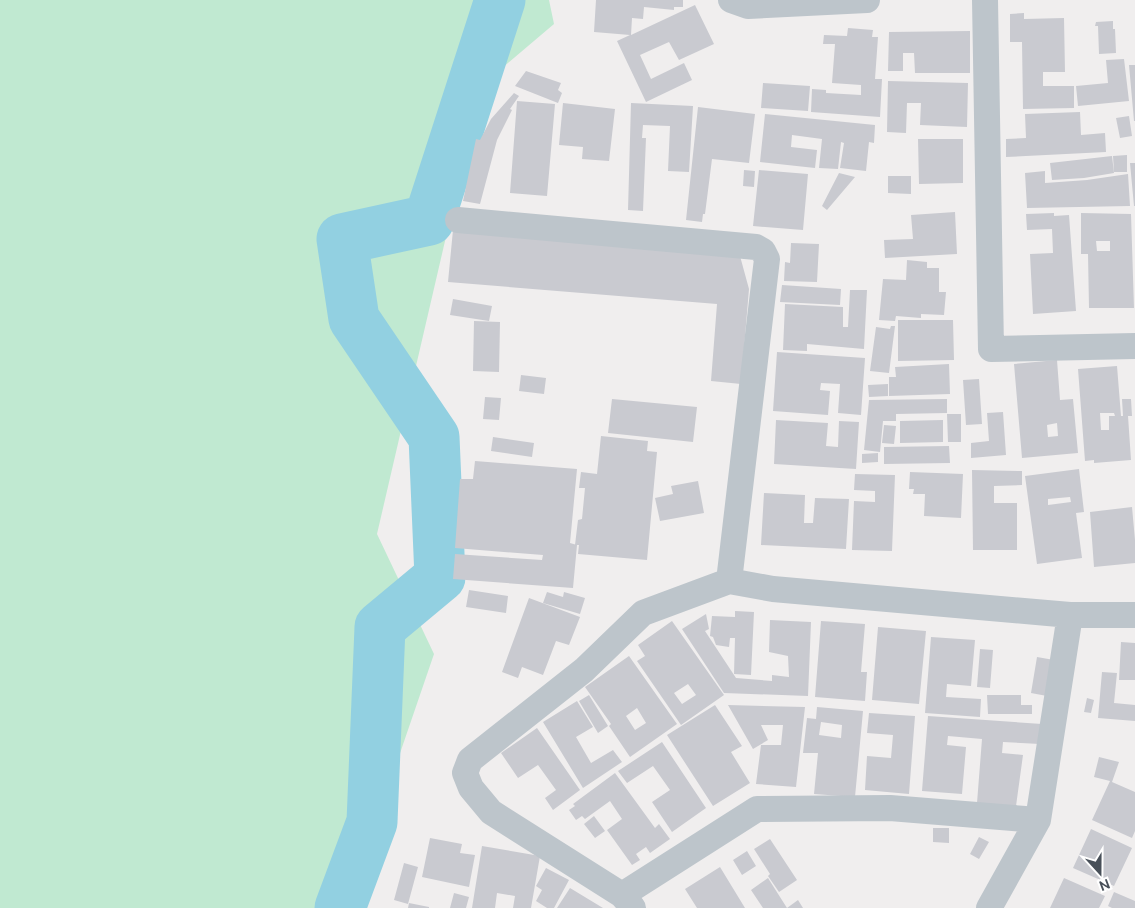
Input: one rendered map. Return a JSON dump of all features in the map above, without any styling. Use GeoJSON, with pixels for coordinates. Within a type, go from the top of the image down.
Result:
{"type":"FeatureCollection","features":[{"type":"Feature","properties":{"kind":"street"},"geometry":{"type":"LineString","coordinates":[[731,0],[748,6],[867,0]]}},
{"type":"Feature","properties":{"kind":"street"},"geometry":{"type":"LineString","coordinates":[[986,0],[991,349],[1135,346]]}},
{"type":"Feature","properties":{"kind":"street"},"geometry":{"type":"LineString","coordinates":[[458,220],[756,246],[763,252],[767,259],[729,581]]}},
{"type":"Feature","properties":{"kind":"street"},"geometry":{"type":"LineString","coordinates":[[1038,820],[890,808],[757,809],[628,902],[491,812],[471,788],[466,773],[470,760],[584,670],[643,613],[729,581],[773,589],[1070,615],[1135,615]]}},
{"type":"Feature","properties":{"kind":"street"},"geometry":{"type":"LineString","coordinates":[[989,908],[1038,820],[1070,615]]}},
{"type":"Feature","properties":{"kind":"green space"},"geometry":{"type":"Polygon","coordinates":[[[0,0],[549,0],[554,24],[481,86],[377,534],[434,654],[347,908],[0,908],[0,0]]]}},
{"type":"Feature","properties":{"kind":"building"},"geometry":{"type":"Polygon","coordinates":[[[596,0],[683,0],[683,7],[674,7],[674,10],[644,7],[643,19],[632,18],[631,35],[695,5],[714,44],[679,60],[669,42],[640,55],[651,79],[684,63],[692,80],[646,102],[617,41],[630,35],[594,32],[596,0]]]}},
{"type":"Feature","properties":{"kind":"building"},"geometry":{"type":"Polygon","coordinates":[[[1024,13],[1024,19],[1064,18],[1065,72],[1043,72],[1043,86],[1074,86],[1074,108],[1023,109],[1022,42],[1010,42],[1010,14],[1024,13]]]}},
{"type":"Feature","properties":{"kind":"building"},"geometry":{"type":"Polygon","coordinates":[[[1113,21],[1116,53],[1099,54],[1098,26],[1095,26],[1096,22],[1113,21]]]}},
{"type":"Feature","properties":{"kind":"building"},"geometry":{"type":"Polygon","coordinates":[[[848,28],[873,30],[872,37],[878,37],[875,79],[882,79],[880,117],[811,112],[812,89],[826,90],[826,93],[861,95],[861,85],[832,83],[835,44],[823,44],[824,35],[847,36],[848,28]]]}},
{"type":"Feature","properties":{"kind":"building"},"geometry":{"type":"Polygon","coordinates":[[[970,31],[970,73],[915,73],[914,53],[903,53],[903,71],[888,71],[889,32],[970,31]]]}},
{"type":"Feature","properties":{"kind":"building"},"geometry":{"type":"Polygon","coordinates":[[[1124,59],[1129,101],[1078,106],[1076,86],[1108,83],[1106,60],[1124,59]]]}},
{"type":"Feature","properties":{"kind":"building"},"geometry":{"type":"Polygon","coordinates":[[[1129,65],[1135,65],[1135,121],[1134,121],[1129,65]]]}},
{"type":"Feature","properties":{"kind":"building"},"geometry":{"type":"Polygon","coordinates":[[[526,71],[561,83],[558,90],[562,93],[558,103],[515,86],[526,71]]]}},
{"type":"Feature","properties":{"kind":"building"},"geometry":{"type":"Polygon","coordinates":[[[888,81],[968,83],[967,127],[920,125],[921,103],[907,103],[906,133],[887,132],[888,81]]]}},
{"type":"Feature","properties":{"kind":"building"},"geometry":{"type":"Polygon","coordinates":[[[763,83],[810,86],[808,111],[761,108],[763,83]]]}},
{"type":"Feature","properties":{"kind":"building"},"geometry":{"type":"Polygon","coordinates":[[[514,93],[519,96],[510,109],[512,110],[497,140],[480,204],[463,201],[476,139],[480,140],[491,119],[514,93]]]}},
{"type":"Feature","properties":{"kind":"building"},"geometry":{"type":"Polygon","coordinates":[[[517,101],[555,104],[547,196],[510,193],[517,101]]]}},
{"type":"Feature","properties":{"kind":"building"},"geometry":{"type":"Polygon","coordinates":[[[563,103],[615,109],[609,161],[582,159],[583,147],[559,145],[563,103]]]}},
{"type":"Feature","properties":{"kind":"building"},"geometry":{"type":"Polygon","coordinates":[[[631,103],[693,106],[689,172],[668,171],[670,126],[643,125],[642,138],[646,138],[643,211],[628,210],[631,103]]]}},
{"type":"Feature","properties":{"kind":"building"},"geometry":{"type":"Polygon","coordinates":[[[698,107],[755,114],[749,163],[712,159],[705,214],[703,214],[702,222],[686,220],[698,107]]]}},
{"type":"Feature","properties":{"kind":"building"},"geometry":{"type":"Polygon","coordinates":[[[1080,112],[1081,135],[1105,133],[1106,152],[1006,157],[1006,139],[1026,138],[1025,114],[1080,112]]]}},
{"type":"Feature","properties":{"kind":"building"},"geometry":{"type":"Polygon","coordinates":[[[765,114],[875,125],[874,143],[869,142],[866,171],[840,168],[844,143],[841,142],[838,169],[819,168],[822,139],[792,135],[791,147],[817,150],[815,168],[760,162],[765,114]]]}},
{"type":"Feature","properties":{"kind":"building"},"geometry":{"type":"Polygon","coordinates":[[[1129,116],[1132,136],[1120,138],[1116,118],[1129,116]]]}},
{"type":"Feature","properties":{"kind":"building"},"geometry":{"type":"Polygon","coordinates":[[[918,139],[963,139],[963,183],[919,184],[918,139]]]}},
{"type":"Feature","properties":{"kind":"building"},"geometry":{"type":"Polygon","coordinates":[[[1127,155],[1127,172],[1114,172],[1113,156],[1127,155]]]}},
{"type":"Feature","properties":{"kind":"building"},"geometry":{"type":"Polygon","coordinates":[[[1112,156],[1114,173],[1084,178],[1052,180],[1050,163],[1112,156]]]}},
{"type":"Feature","properties":{"kind":"building"},"geometry":{"type":"Polygon","coordinates":[[[1130,163],[1135,163],[1135,206],[1134,206],[1130,163]]]}},
{"type":"Feature","properties":{"kind":"building"},"geometry":{"type":"Polygon","coordinates":[[[744,170],[755,171],[754,187],[743,186],[744,170]]]}},
{"type":"Feature","properties":{"kind":"building"},"geometry":{"type":"Polygon","coordinates":[[[759,170],[808,174],[803,230],[753,226],[759,170]]]}},
{"type":"Feature","properties":{"kind":"building"},"geometry":{"type":"Polygon","coordinates":[[[1045,171],[1045,183],[1087,180],[1128,174],[1130,206],[1027,208],[1025,173],[1045,171]]]}},
{"type":"Feature","properties":{"kind":"building"},"geometry":{"type":"Polygon","coordinates":[[[839,173],[855,177],[827,210],[822,206],[839,173]]]}},
{"type":"Feature","properties":{"kind":"building"},"geometry":{"type":"Polygon","coordinates":[[[888,176],[911,176],[911,194],[888,193],[888,176]]]}},
{"type":"Feature","properties":{"kind":"building"},"geometry":{"type":"Polygon","coordinates":[[[955,212],[957,254],[885,258],[884,240],[913,239],[911,215],[955,212]]]}},
{"type":"Feature","properties":{"kind":"building"},"geometry":{"type":"Polygon","coordinates":[[[1054,213],[1054,216],[1069,215],[1076,311],[1033,314],[1030,254],[1053,253],[1052,229],[1027,230],[1026,214],[1054,213]]]}},
{"type":"Feature","properties":{"kind":"building"},"geometry":{"type":"Polygon","coordinates":[[[1081,213],[1131,214],[1134,308],[1089,308],[1088,254],[1081,254],[1081,213]],[[1096,241],[1097,251],[1110,251],[1110,241],[1096,241]]]}},
{"type":"Feature","properties":{"kind":"building"},"geometry":{"type":"Polygon","coordinates":[[[453,230],[740,256],[749,289],[741,384],[711,381],[717,304],[448,282],[453,230]]]}},
{"type":"Feature","properties":{"kind":"building"},"geometry":{"type":"Polygon","coordinates":[[[791,243],[819,244],[817,282],[784,281],[785,262],[790,263],[791,243]]]}},
{"type":"Feature","properties":{"kind":"building"},"geometry":{"type":"Polygon","coordinates":[[[907,260],[927,262],[927,268],[939,268],[939,292],[946,292],[944,315],[921,314],[921,318],[896,316],[895,321],[879,320],[883,279],[906,280],[907,260]]]}},
{"type":"Feature","properties":{"kind":"building"},"geometry":{"type":"Polygon","coordinates":[[[782,285],[841,289],[840,305],[780,302],[782,285]]]}},
{"type":"Feature","properties":{"kind":"building"},"geometry":{"type":"Polygon","coordinates":[[[850,290],[867,290],[864,349],[807,344],[807,351],[783,350],[785,304],[843,307],[843,327],[848,327],[850,290]]]}},
{"type":"Feature","properties":{"kind":"building"},"geometry":{"type":"Polygon","coordinates":[[[453,299],[492,306],[489,321],[450,315],[453,299]]]}},
{"type":"Feature","properties":{"kind":"building"},"geometry":{"type":"Polygon","coordinates":[[[898,320],[953,320],[954,360],[898,361],[898,320]]]}},
{"type":"Feature","properties":{"kind":"building"},"geometry":{"type":"Polygon","coordinates":[[[474,321],[500,322],[499,372],[473,371],[474,321]]]}},
{"type":"Feature","properties":{"kind":"building"},"geometry":{"type":"Polygon","coordinates":[[[891,326],[895,326],[889,373],[870,371],[876,327],[890,329],[891,326]]]}},
{"type":"Feature","properties":{"kind":"building"},"geometry":{"type":"Polygon","coordinates":[[[777,352],[865,358],[861,415],[838,413],[840,384],[821,383],[820,390],[830,391],[828,415],[773,411],[777,352]]]}},
{"type":"Feature","properties":{"kind":"building"},"geometry":{"type":"Polygon","coordinates":[[[1057,360],[1060,400],[1073,399],[1078,453],[1022,458],[1014,364],[1057,360]],[[1057,423],[1047,425],[1048,437],[1058,436],[1057,423]]]}},
{"type":"Feature","properties":{"kind":"building"},"geometry":{"type":"Polygon","coordinates":[[[949,364],[950,394],[889,396],[889,377],[896,377],[895,367],[949,364]]]}},
{"type":"Feature","properties":{"kind":"building"},"geometry":{"type":"Polygon","coordinates":[[[1117,366],[1121,416],[1128,416],[1131,460],[1094,463],[1094,460],[1085,461],[1078,369],[1117,366]],[[1100,413],[1101,430],[1109,430],[1109,416],[1115,416],[1114,413],[1100,413]]]}},
{"type":"Feature","properties":{"kind":"building"},"geometry":{"type":"Polygon","coordinates":[[[521,375],[546,378],[544,394],[519,391],[521,375]]]}},
{"type":"Feature","properties":{"kind":"building"},"geometry":{"type":"Polygon","coordinates":[[[979,379],[982,424],[966,425],[963,380],[979,379]]]}},
{"type":"Feature","properties":{"kind":"building"},"geometry":{"type":"Polygon","coordinates":[[[888,384],[888,396],[869,397],[868,385],[888,384]]]}},
{"type":"Feature","properties":{"kind":"building"},"geometry":{"type":"Polygon","coordinates":[[[485,397],[501,398],[499,420],[483,419],[485,397]]]}},
{"type":"Feature","properties":{"kind":"building"},"geometry":{"type":"Polygon","coordinates":[[[612,399],[697,407],[693,442],[608,433],[612,399]]]}},
{"type":"Feature","properties":{"kind":"building"},"geometry":{"type":"Polygon","coordinates":[[[947,399],[947,413],[896,414],[896,421],[883,421],[880,452],[864,450],[869,400],[947,399]]]}},
{"type":"Feature","properties":{"kind":"building"},"geometry":{"type":"Polygon","coordinates":[[[1122,399],[1131,399],[1132,416],[1123,416],[1122,399]]]}},
{"type":"Feature","properties":{"kind":"building"},"geometry":{"type":"Polygon","coordinates":[[[1003,412],[1006,455],[971,458],[971,443],[989,441],[987,413],[1003,412]]]}},
{"type":"Feature","properties":{"kind":"building"},"geometry":{"type":"Polygon","coordinates":[[[947,414],[961,414],[961,442],[948,442],[947,414]]]}},
{"type":"Feature","properties":{"kind":"building"},"geometry":{"type":"Polygon","coordinates":[[[776,420],[828,423],[826,446],[838,447],[839,421],[859,422],[856,469],[774,464],[776,420]]]}},
{"type":"Feature","properties":{"kind":"building"},"geometry":{"type":"Polygon","coordinates":[[[943,420],[943,442],[900,443],[900,421],[943,420]]]}},
{"type":"Feature","properties":{"kind":"building"},"geometry":{"type":"Polygon","coordinates":[[[884,425],[896,426],[894,444],[882,443],[884,425]]]}},
{"type":"Feature","properties":{"kind":"building"},"geometry":{"type":"Polygon","coordinates":[[[601,436],[648,441],[647,451],[657,452],[647,560],[578,554],[579,545],[575,545],[578,520],[582,519],[585,488],[579,488],[581,472],[597,474],[601,436]]]}},
{"type":"Feature","properties":{"kind":"building"},"geometry":{"type":"Polygon","coordinates":[[[493,437],[534,443],[532,457],[491,451],[493,437]]]}},
{"type":"Feature","properties":{"kind":"building"},"geometry":{"type":"Polygon","coordinates":[[[949,446],[950,463],[884,464],[884,447],[949,446]]]}},
{"type":"Feature","properties":{"kind":"building"},"geometry":{"type":"Polygon","coordinates":[[[878,453],[878,462],[862,463],[862,454],[878,453]]]}},
{"type":"Feature","properties":{"kind":"building"},"geometry":{"type":"Polygon","coordinates":[[[475,461],[577,469],[570,543],[577,545],[573,588],[453,579],[455,554],[542,560],[543,555],[455,548],[460,479],[473,479],[475,461]]]}},
{"type":"Feature","properties":{"kind":"building"},"geometry":{"type":"Polygon","coordinates":[[[1079,469],[1084,512],[1076,513],[1082,558],[1037,564],[1025,476],[1079,469]],[[1070,497],[1048,499],[1048,505],[1071,502],[1070,497]]]}},
{"type":"Feature","properties":{"kind":"building"},"geometry":{"type":"Polygon","coordinates":[[[972,470],[1022,471],[1022,485],[994,486],[994,503],[1017,503],[1017,550],[973,550],[972,470]]]}},
{"type":"Feature","properties":{"kind":"building"},"geometry":{"type":"Polygon","coordinates":[[[910,472],[963,474],[961,518],[924,516],[925,494],[913,494],[914,489],[909,489],[910,472]]]}},
{"type":"Feature","properties":{"kind":"building"},"geometry":{"type":"Polygon","coordinates":[[[855,474],[895,475],[892,551],[852,550],[854,501],[875,502],[875,491],[854,490],[855,474]]]}},
{"type":"Feature","properties":{"kind":"building"},"geometry":{"type":"Polygon","coordinates":[[[698,481],[704,513],[660,521],[655,498],[673,494],[671,486],[698,481]]]}},
{"type":"Feature","properties":{"kind":"building"},"geometry":{"type":"Polygon","coordinates":[[[764,493],[805,495],[804,523],[813,523],[815,498],[849,499],[846,549],[761,545],[764,493]]]}},
{"type":"Feature","properties":{"kind":"building"},"geometry":{"type":"Polygon","coordinates":[[[1132,507],[1135,563],[1094,567],[1090,512],[1132,507]]]}},
{"type":"Feature","properties":{"kind":"building"},"geometry":{"type":"Polygon","coordinates":[[[469,590],[508,596],[506,613],[466,607],[469,590]]]}},
{"type":"Feature","properties":{"kind":"building"},"geometry":{"type":"Polygon","coordinates":[[[547,592],[563,597],[564,592],[585,598],[580,614],[543,603],[547,592]]]}},
{"type":"Feature","properties":{"kind":"building"},"geometry":{"type":"Polygon","coordinates":[[[529,598],[580,617],[569,645],[556,641],[543,675],[522,667],[518,678],[502,672],[529,598]]]}},
{"type":"Feature","properties":{"kind":"building"},"geometry":{"type":"Polygon","coordinates":[[[735,611],[754,612],[751,675],[734,674],[735,638],[730,638],[729,647],[716,645],[713,637],[710,636],[712,616],[735,617],[735,611]]]}},
{"type":"Feature","properties":{"kind":"building"},"geometry":{"type":"Polygon","coordinates":[[[706,614],[709,629],[705,631],[736,678],[772,681],[772,675],[789,677],[788,656],[769,652],[770,620],[811,622],[808,696],[724,693],[682,629],[706,614]]]}},
{"type":"Feature","properties":{"kind":"building"},"geometry":{"type":"Polygon","coordinates":[[[672,621],[724,695],[681,725],[637,661],[645,656],[638,645],[672,621]],[[688,684],[674,693],[682,704],[696,695],[688,684]]]}},
{"type":"Feature","properties":{"kind":"building"},"geometry":{"type":"Polygon","coordinates":[[[821,621],[865,624],[861,672],[867,672],[865,701],[815,697],[821,621]]]}},
{"type":"Feature","properties":{"kind":"building"},"geometry":{"type":"Polygon","coordinates":[[[878,627],[926,631],[919,704],[872,700],[878,627]]]}},
{"type":"Feature","properties":{"kind":"building"},"geometry":{"type":"Polygon","coordinates":[[[931,637],[975,640],[971,686],[947,684],[946,697],[981,699],[980,717],[925,713],[931,637]]]}},
{"type":"Feature","properties":{"kind":"building"},"geometry":{"type":"Polygon","coordinates":[[[1121,642],[1135,643],[1135,680],[1119,680],[1121,642]]]}},
{"type":"Feature","properties":{"kind":"building"},"geometry":{"type":"Polygon","coordinates":[[[980,649],[993,650],[990,688],[977,687],[980,649]]]}},
{"type":"Feature","properties":{"kind":"building"},"geometry":{"type":"Polygon","coordinates":[[[629,656],[677,724],[630,757],[609,726],[611,724],[585,687],[629,656]],[[637,708],[626,716],[635,730],[646,723],[637,708]]]}},
{"type":"Feature","properties":{"kind":"building"},"geometry":{"type":"Polygon","coordinates":[[[1037,657],[1054,660],[1047,696],[1031,693],[1037,657]]]}},
{"type":"Feature","properties":{"kind":"building"},"geometry":{"type":"Polygon","coordinates":[[[1102,672],[1117,673],[1114,703],[1135,705],[1135,721],[1098,718],[1102,672]]]}},
{"type":"Feature","properties":{"kind":"building"},"geometry":{"type":"Polygon","coordinates":[[[589,695],[608,726],[598,733],[579,701],[589,695]]]}},
{"type":"Feature","properties":{"kind":"building"},"geometry":{"type":"Polygon","coordinates":[[[987,695],[1021,695],[1021,705],[1032,705],[1032,714],[988,714],[987,695]]]}},
{"type":"Feature","properties":{"kind":"building"},"geometry":{"type":"Polygon","coordinates":[[[1087,698],[1094,700],[1091,713],[1084,712],[1087,698]]]}},
{"type":"Feature","properties":{"kind":"building"},"geometry":{"type":"Polygon","coordinates":[[[577,701],[593,727],[576,737],[591,763],[613,750],[622,762],[583,788],[543,722],[577,701]]]}},
{"type":"Feature","properties":{"kind":"building"},"geometry":{"type":"Polygon","coordinates":[[[715,705],[742,746],[731,752],[750,783],[713,806],[667,735],[715,705]]]}},
{"type":"Feature","properties":{"kind":"building"},"geometry":{"type":"Polygon","coordinates":[[[728,705],[805,707],[796,787],[756,784],[761,745],[781,745],[783,725],[761,725],[768,740],[753,749],[728,705]]]}},
{"type":"Feature","properties":{"kind":"building"},"geometry":{"type":"Polygon","coordinates":[[[817,707],[863,711],[855,797],[814,794],[818,753],[803,753],[807,718],[816,719],[817,707]],[[821,722],[819,735],[841,738],[842,725],[821,722]]]}},
{"type":"Feature","properties":{"kind":"building"},"geometry":{"type":"Polygon","coordinates":[[[869,713],[915,716],[909,794],[865,790],[867,756],[891,758],[893,735],[867,733],[869,713]]]}},
{"type":"Feature","properties":{"kind":"building"},"geometry":{"type":"Polygon","coordinates":[[[928,716],[1042,724],[1040,744],[1003,742],[1002,753],[1023,755],[1016,806],[977,803],[982,739],[948,736],[947,745],[966,747],[962,794],[922,791],[928,716]]]}},
{"type":"Feature","properties":{"kind":"building"},"geometry":{"type":"Polygon","coordinates":[[[537,728],[580,790],[553,810],[545,798],[556,790],[538,765],[518,778],[501,753],[537,728]]]}},
{"type":"Feature","properties":{"kind":"building"},"geometry":{"type":"Polygon","coordinates":[[[662,742],[706,808],[672,832],[652,802],[670,790],[653,766],[627,783],[618,771],[662,742]]]}},
{"type":"Feature","properties":{"kind":"building"},"geometry":{"type":"Polygon","coordinates":[[[1099,757],[1119,762],[1112,782],[1135,792],[1135,831],[1132,838],[1092,820],[1110,781],[1094,777],[1099,757]]]}},
{"type":"Feature","properties":{"kind":"building"},"geometry":{"type":"Polygon","coordinates":[[[615,773],[655,828],[659,824],[670,839],[650,853],[646,847],[636,854],[640,860],[632,865],[607,830],[622,819],[610,801],[585,819],[582,816],[576,820],[569,810],[575,806],[573,804],[615,773]]]}},
{"type":"Feature","properties":{"kind":"building"},"geometry":{"type":"Polygon","coordinates":[[[594,816],[605,831],[595,838],[584,824],[594,816]]]}},
{"type":"Feature","properties":{"kind":"building"},"geometry":{"type":"Polygon","coordinates":[[[933,828],[949,828],[949,843],[933,842],[933,828]]]}},
{"type":"Feature","properties":{"kind":"building"},"geometry":{"type":"Polygon","coordinates":[[[1091,829],[1132,848],[1114,886],[1073,868],[1091,829]]]}},
{"type":"Feature","properties":{"kind":"building"},"geometry":{"type":"Polygon","coordinates":[[[979,837],[989,842],[979,859],[970,854],[979,837]]]}},
{"type":"Feature","properties":{"kind":"building"},"geometry":{"type":"Polygon","coordinates":[[[430,838],[462,844],[460,853],[475,855],[469,887],[422,877],[430,838]]]}},
{"type":"Feature","properties":{"kind":"building"},"geometry":{"type":"Polygon","coordinates":[[[770,839],[797,880],[779,892],[754,849],[770,839]]]}},
{"type":"Feature","properties":{"kind":"building"},"geometry":{"type":"Polygon","coordinates":[[[482,846],[540,856],[531,908],[513,908],[515,896],[497,893],[495,908],[472,908],[482,846]]]}},
{"type":"Feature","properties":{"kind":"building"},"geometry":{"type":"Polygon","coordinates":[[[747,851],[756,866],[742,875],[733,860],[747,851]]]}},
{"type":"Feature","properties":{"kind":"building"},"geometry":{"type":"Polygon","coordinates":[[[404,863],[418,867],[408,904],[394,900],[404,863]]]}},
{"type":"Feature","properties":{"kind":"building"},"geometry":{"type":"Polygon","coordinates":[[[720,867],[745,908],[697,908],[685,889],[720,867]]]}},
{"type":"Feature","properties":{"kind":"building"},"geometry":{"type":"Polygon","coordinates":[[[546,868],[569,880],[554,908],[547,908],[536,901],[542,890],[536,886],[546,868]]]}},
{"type":"Feature","properties":{"kind":"building"},"geometry":{"type":"Polygon","coordinates":[[[768,878],[787,908],[763,908],[751,890],[768,878]]]}},
{"type":"Feature","properties":{"kind":"building"},"geometry":{"type":"Polygon","coordinates":[[[1064,878],[1105,896],[1099,908],[1050,908],[1064,878]]]}},
{"type":"Feature","properties":{"kind":"building"},"geometry":{"type":"Polygon","coordinates":[[[570,888],[603,908],[557,908],[570,888]]]}},
{"type":"Feature","properties":{"kind":"building"},"geometry":{"type":"Polygon","coordinates":[[[1114,892],[1135,901],[1135,908],[1112,908],[1108,906],[1114,892]]]}},
{"type":"Feature","properties":{"kind":"building"},"geometry":{"type":"Polygon","coordinates":[[[454,893],[469,897],[466,908],[450,908],[454,893]]]}},
{"type":"Feature","properties":{"kind":"building"},"geometry":{"type":"Polygon","coordinates":[[[798,900],[803,908],[787,908],[798,900]]]}},
{"type":"Feature","properties":{"kind":"building"},"geometry":{"type":"Polygon","coordinates":[[[409,903],[429,907],[429,908],[408,908],[409,903]]]}},
{"type":"Feature","properties":{"kind":"waterway"},"geometry":{"type":"LineString","coordinates":[[340,908],[372,822],[380,627],[440,577],[434,437],[354,319],[342,239],[429,220],[500,0]]}}]}
